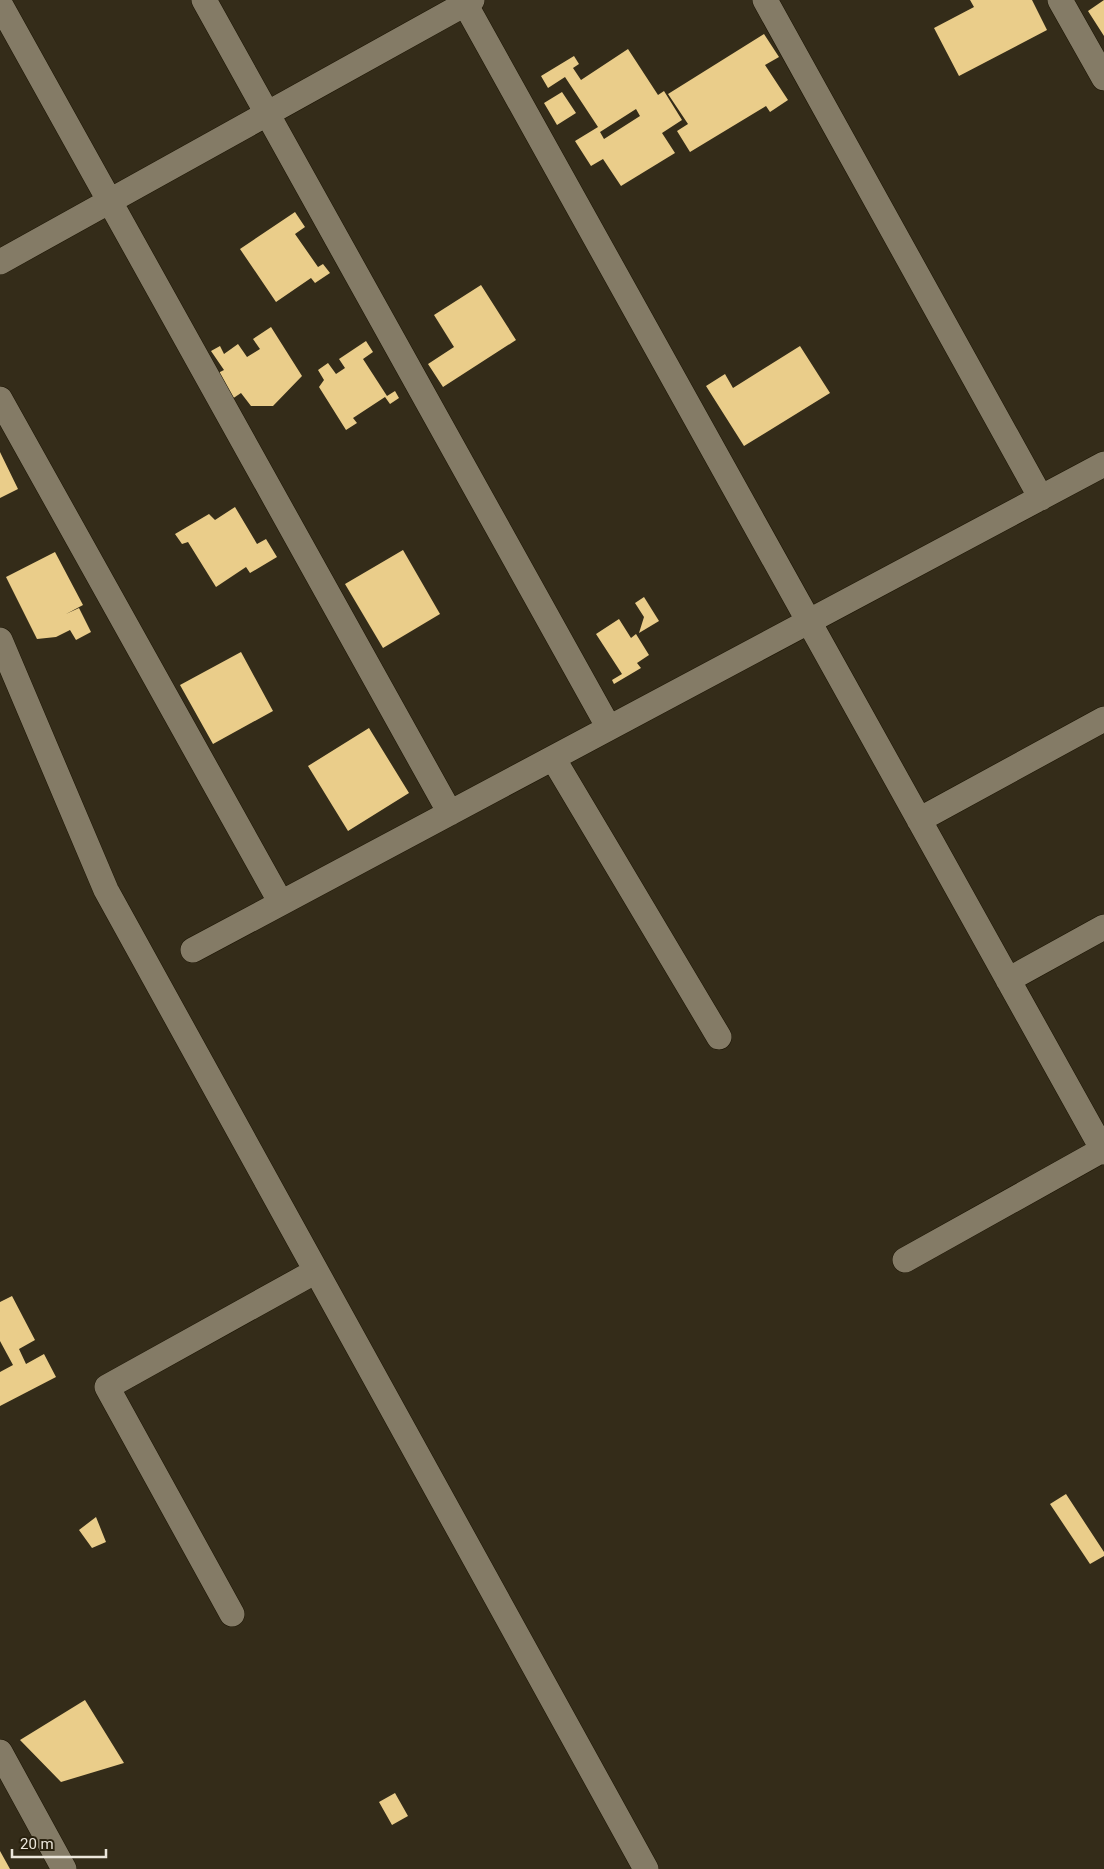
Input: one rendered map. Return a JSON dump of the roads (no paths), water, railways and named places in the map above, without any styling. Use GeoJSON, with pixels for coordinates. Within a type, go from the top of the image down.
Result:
{"type":"FeatureCollection","features":[{"type":"Feature","properties":{"kind":"street"},"geometry":{"type":"LineString","coordinates":[[204,0],[609,728]]}},
{"type":"Feature","properties":{"kind":"street"},"geometry":{"type":"LineString","coordinates":[[765,0],[1041,498]]}},
{"type":"Feature","properties":{"kind":"street"},"geometry":{"type":"LineString","coordinates":[[1060,0],[1104,78]]}},
{"type":"Feature","properties":{"kind":"street"},"geometry":{"type":"LineString","coordinates":[[0,262],[467,1],[809,622],[1104,1150],[905,1260]]}},
{"type":"Feature","properties":{"kind":"street"},"geometry":{"type":"LineString","coordinates":[[0,4],[450,813]]}},
{"type":"Feature","properties":{"kind":"street"},"geometry":{"type":"LineString","coordinates":[[0,399],[281,903]]}},
{"type":"Feature","properties":{"kind":"street"},"geometry":{"type":"LineString","coordinates":[[193,950],[1104,464]]}},
{"type":"Feature","properties":{"kind":"street"},"geometry":{"type":"LineString","coordinates":[[0,640],[106,890],[646,1869]]}},
{"type":"Feature","properties":{"kind":"street"},"geometry":{"type":"LineString","coordinates":[[919,820],[1104,719]]}},
{"type":"Feature","properties":{"kind":"street"},"geometry":{"type":"LineString","coordinates":[[553,758],[719,1037]]}},
{"type":"Feature","properties":{"kind":"street"},"geometry":{"type":"LineString","coordinates":[[1008,980],[1104,927]]}},
{"type":"Feature","properties":{"kind":"street"},"geometry":{"type":"LineString","coordinates":[[232,1614],[107,1387],[316,1271]]}},
{"type":"Feature","properties":{"kind":"street"},"geometry":{"type":"LineString","coordinates":[[0,1752],[64,1869]]}}]}
